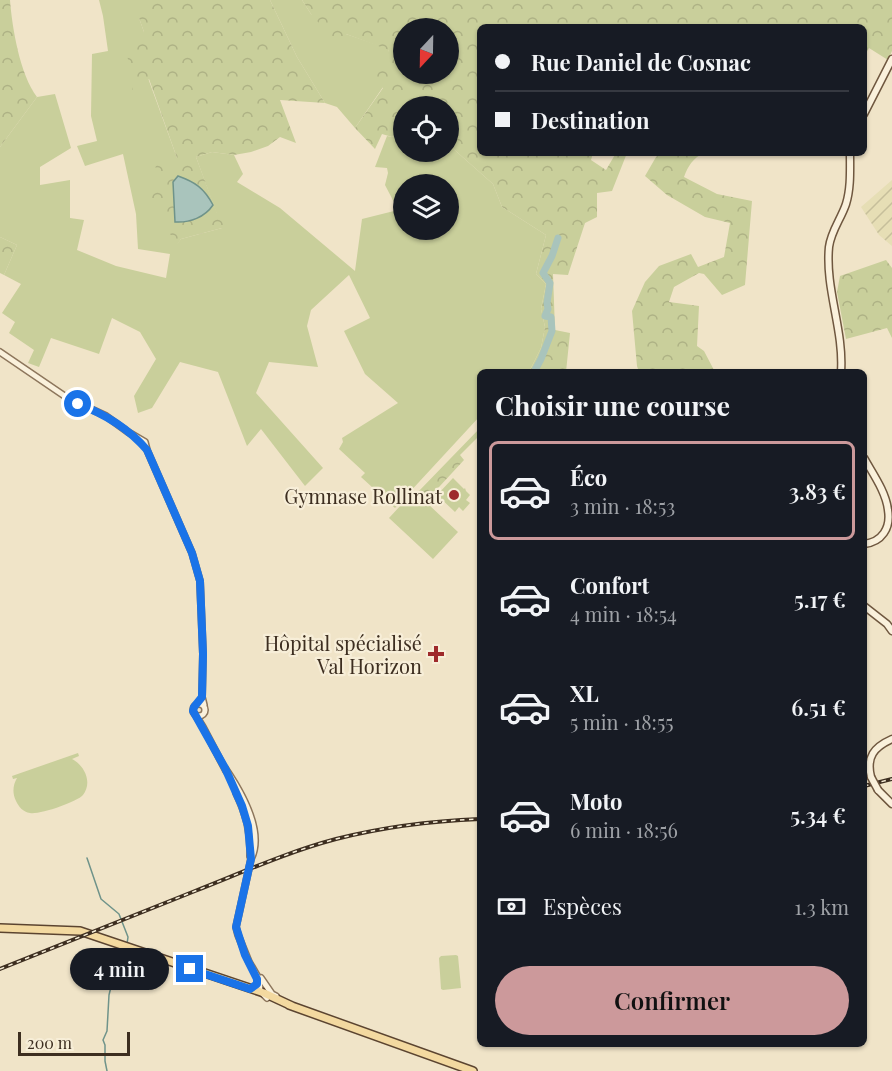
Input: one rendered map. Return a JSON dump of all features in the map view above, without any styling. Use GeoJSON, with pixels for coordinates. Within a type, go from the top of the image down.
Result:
{"type":"FeatureCollection","features":[{"type":"Feature","properties":{"kind":"main road"},"geometry":{"type":"LineString","coordinates":[[867,108],[892,59]]}},
{"type":"Feature","properties":{"kind":"main road"},"geometry":{"type":"LineString","coordinates":[[841,369],[841,346],[830,276],[829,247],[835,227],[847,203],[850,186],[850,156]]}},
{"type":"Feature","properties":{"kind":"main road"},"geometry":{"type":"LineString","coordinates":[[867,464],[888,511],[888,524],[884,534],[877,541],[867,544]]}},
{"type":"Feature","properties":{"kind":"main road"},"geometry":{"type":"LineString","coordinates":[[867,608],[882,619],[892,631]]}},
{"type":"Feature","properties":{"kind":"main road"},"geometry":{"type":"LineString","coordinates":[[892,739],[881,744],[874,752],[869,767],[878,790],[892,804]]}},
{"type":"Feature","properties":{"kind":"main road"},"geometry":{"type":"LineString","coordinates":[[0,927],[88,929],[147,953],[259,991],[473,1071]]}},
{"type":"Feature","properties":{"kind":"main road"},"geometry":{"type":"LineString","coordinates":[[69,929],[126,945]]}},
{"type":"Feature","properties":{"kind":"main road"},"geometry":{"type":"LineString","coordinates":[[213,977],[227,984],[259,991]]}},
{"type":"Feature","properties":{"kind":"main road"},"geometry":{"type":"LineString","coordinates":[[227,984],[259,991]]}},
{"type":"Feature","properties":{"kind":"street"},"geometry":{"type":"LineString","coordinates":[[0,352],[66,398],[106,416],[144,445],[203,582],[201,592],[202,697],[206,710],[202,720],[203,727]]}},
{"type":"Feature","properties":{"kind":"street"},"geometry":{"type":"LineString","coordinates":[[202,697],[193,708],[195,714],[234,782],[249,812],[253,827],[254,851],[236,927],[245,955],[260,979],[259,991]]}},
{"type":"Feature","properties":{"kind":"street"},"geometry":{"type":"LineString","coordinates":[[197,704],[204,705]]}},
{"type":"Feature","properties":{"kind":"street"},"geometry":{"type":"LineString","coordinates":[[195,714],[199,716],[204,714]]}},
{"type":"Feature","properties":{"kind":"street"},"geometry":{"type":"LineString","coordinates":[[225,768],[247,820],[251,859]]}},
{"type":"Feature","properties":{"kind":"street"},"geometry":{"type":"LineString","coordinates":[[231,782],[249,812]]}},
{"type":"Feature","properties":{"kind":"street"},"geometry":{"type":"LineString","coordinates":[[247,820],[255,844]]}},
{"type":"Feature","properties":{"kind":"street"},"geometry":{"type":"LineString","coordinates":[[254,971],[259,991]]}},
{"type":"Feature","properties":{"kind":"shaded area"},"geometry":{"type":"Polygon","coordinates":[[[892,180],[892,246],[879,235],[861,207],[892,180]]]}},
{"type":"Feature","properties":{"kind":"green space"},"geometry":{"type":"Polygon","coordinates":[[[0,0],[10,0],[15,37],[22,64],[37,97],[0,147],[0,0]]]}},
{"type":"Feature","properties":{"kind":"green space"},"geometry":{"type":"Polygon","coordinates":[[[99,0],[139,0],[139,18],[144,32],[133,92],[148,78],[177,158],[177,244],[181,239],[222,228],[196,157],[212,152],[234,155],[243,174],[237,182],[280,208],[355,271],[362,219],[393,211],[393,240],[459,240],[459,174],[393,174],[393,200],[385,185],[387,168],[375,167],[387,136],[393,136],[393,162],[459,162],[459,154],[493,184],[502,207],[546,235],[536,274],[546,284],[541,309],[545,327],[541,348],[530,369],[477,369],[477,419],[395,508],[361,477],[365,473],[339,449],[343,442],[342,438],[398,403],[365,374],[344,331],[370,318],[349,275],[311,310],[307,326],[318,367],[269,362],[256,393],[323,468],[305,486],[261,429],[247,446],[218,372],[180,362],[152,408],[138,413],[134,396],[156,359],[140,332],[112,318],[99,354],[51,338],[39,367],[28,363],[34,350],[9,333],[15,322],[2,313],[21,284],[4,275],[17,245],[0,237],[0,147],[37,97],[55,94],[71,148],[40,167],[40,185],[70,180],[70,218],[84,220],[77,250],[116,266],[166,278],[170,254],[138,249],[136,214],[123,154],[85,166],[77,146],[97,141],[91,116],[92,54],[108,51],[99,0]]]}},
{"type":"Feature","properties":{"kind":"green space"},"geometry":{"type":"Polygon","coordinates":[[[139,0],[270,0],[297,57],[325,103],[280,100],[296,143],[280,137],[268,146],[251,152],[234,155],[212,152],[196,157],[217,213],[226,224],[222,228],[181,239],[177,245],[149,200],[156,165],[177,158],[149,79],[133,93],[125,40],[144,32],[139,18],[139,0]]]}},
{"type":"Feature","properties":{"kind":"green space"},"geometry":{"type":"Polygon","coordinates":[[[270,0],[302,0],[311,14],[346,34],[389,49],[383,87],[355,128],[337,107],[325,103],[297,57],[270,0]]]}},
{"type":"Feature","properties":{"kind":"green space"},"geometry":{"type":"Polygon","coordinates":[[[302,0],[892,0],[892,51],[888,60],[869,48],[867,52],[867,24],[477,24],[477,156],[592,156],[591,160],[606,170],[614,156],[626,156],[612,191],[597,193],[597,217],[585,223],[568,275],[553,274],[555,330],[570,333],[566,369],[530,369],[541,348],[545,327],[541,309],[546,284],[536,274],[546,235],[502,207],[493,184],[459,154],[459,96],[393,96],[393,136],[382,134],[375,149],[355,128],[383,88],[372,78],[389,50],[346,34],[336,43],[302,0]]]}},
{"type":"Feature","properties":{"kind":"green space"},"geometry":{"type":"Polygon","coordinates":[[[699,156],[691,163],[684,177],[717,194],[752,201],[745,285],[722,295],[704,274],[699,273],[674,287],[669,302],[699,306],[697,346],[704,351],[713,369],[638,369],[637,366],[632,311],[645,282],[659,266],[691,254],[698,267],[724,257],[730,223],[705,217],[667,195],[645,176],[656,157],[699,156]]]}},
{"type":"Feature","properties":{"kind":"green space"},"geometry":{"type":"Polygon","coordinates":[[[0,237],[17,245],[4,275],[0,273],[0,237]]]}},
{"type":"Feature","properties":{"kind":"green space"},"geometry":{"type":"Polygon","coordinates":[[[886,260],[892,268],[892,338],[887,328],[846,339],[837,292],[840,276],[886,260]]]}},
{"type":"Feature","properties":{"kind":"green space"},"geometry":{"type":"Polygon","coordinates":[[[477,431],[477,438],[460,455],[464,460],[427,500],[418,492],[477,431]]]}},
{"type":"Feature","properties":{"kind":"green space","name":"Gymnase Rollinat"},"geometry":{"type":"Polygon","coordinates":[[[453,478],[470,495],[466,500],[470,503],[463,511],[459,507],[455,512],[437,495],[453,478]]]}},
{"type":"Feature","properties":{"kind":"green space"},"geometry":{"type":"Polygon","coordinates":[[[414,491],[458,532],[433,559],[389,518],[414,491]]]}},
{"type":"Feature","properties":{"kind":"green space"},"geometry":{"type":"Polygon","coordinates":[[[78,753],[79,756],[72,759],[86,774],[87,785],[83,795],[49,810],[35,813],[25,812],[17,803],[14,795],[17,778],[13,779],[12,776],[78,753]]]}},
{"type":"Feature","properties":{"kind":"green space"},"geometry":{"type":"Polygon","coordinates":[[[458,956],[461,988],[443,990],[441,989],[439,958],[458,956]]]}},
{"type":"Feature","properties":{"kind":"water"},"geometry":{"type":"Polygon","coordinates":[[[178,176],[198,186],[206,194],[213,205],[206,213],[197,218],[175,222],[173,182],[178,176]]]}},
{"type":"Feature","properties":{"kind":"waterway"},"geometry":{"type":"LineString","coordinates":[[536,369],[552,331],[551,317],[545,316],[548,309],[550,283],[543,273],[558,238]]}},
{"type":"Feature","properties":{"kind":"waterway"},"geometry":{"type":"LineString","coordinates":[[87,858],[101,899],[119,914],[128,937],[127,944]]}},
{"type":"Feature","properties":{"kind":"waterway"},"geometry":{"type":"LineString","coordinates":[[107,1071],[103,1040],[107,1031],[109,995],[117,963],[125,949]]}},
{"type":"Feature","properties":{"kind":"railway"},"geometry":{"type":"LineString","coordinates":[[867,785],[892,779]]}},
{"type":"Feature","properties":{"kind":"railway"},"geometry":{"type":"LineString","coordinates":[[0,969],[264,863],[318,844],[389,828],[477,819]]}},
{"type":"Feature","properties":{"kind":"place","name":"Gymnase Rollinat"},"geometry":{"type":"Point","coordinates":[454,495]}},
{"type":"Feature","properties":{"kind":"place","name":"Hôpital spécialisé Val Horizon"},"geometry":{"type":"Point","coordinates":[436,654]}},
{"type":"Feature","properties":{"kind":"route"},"geometry":{"type":"LineString","coordinates":[[78,404],[106,416],[142,443],[147,450],[192,553],[200,581],[202,697],[193,711],[225,768],[248,826],[251,859],[236,927],[257,984],[250,989],[190,969]]}}]}
